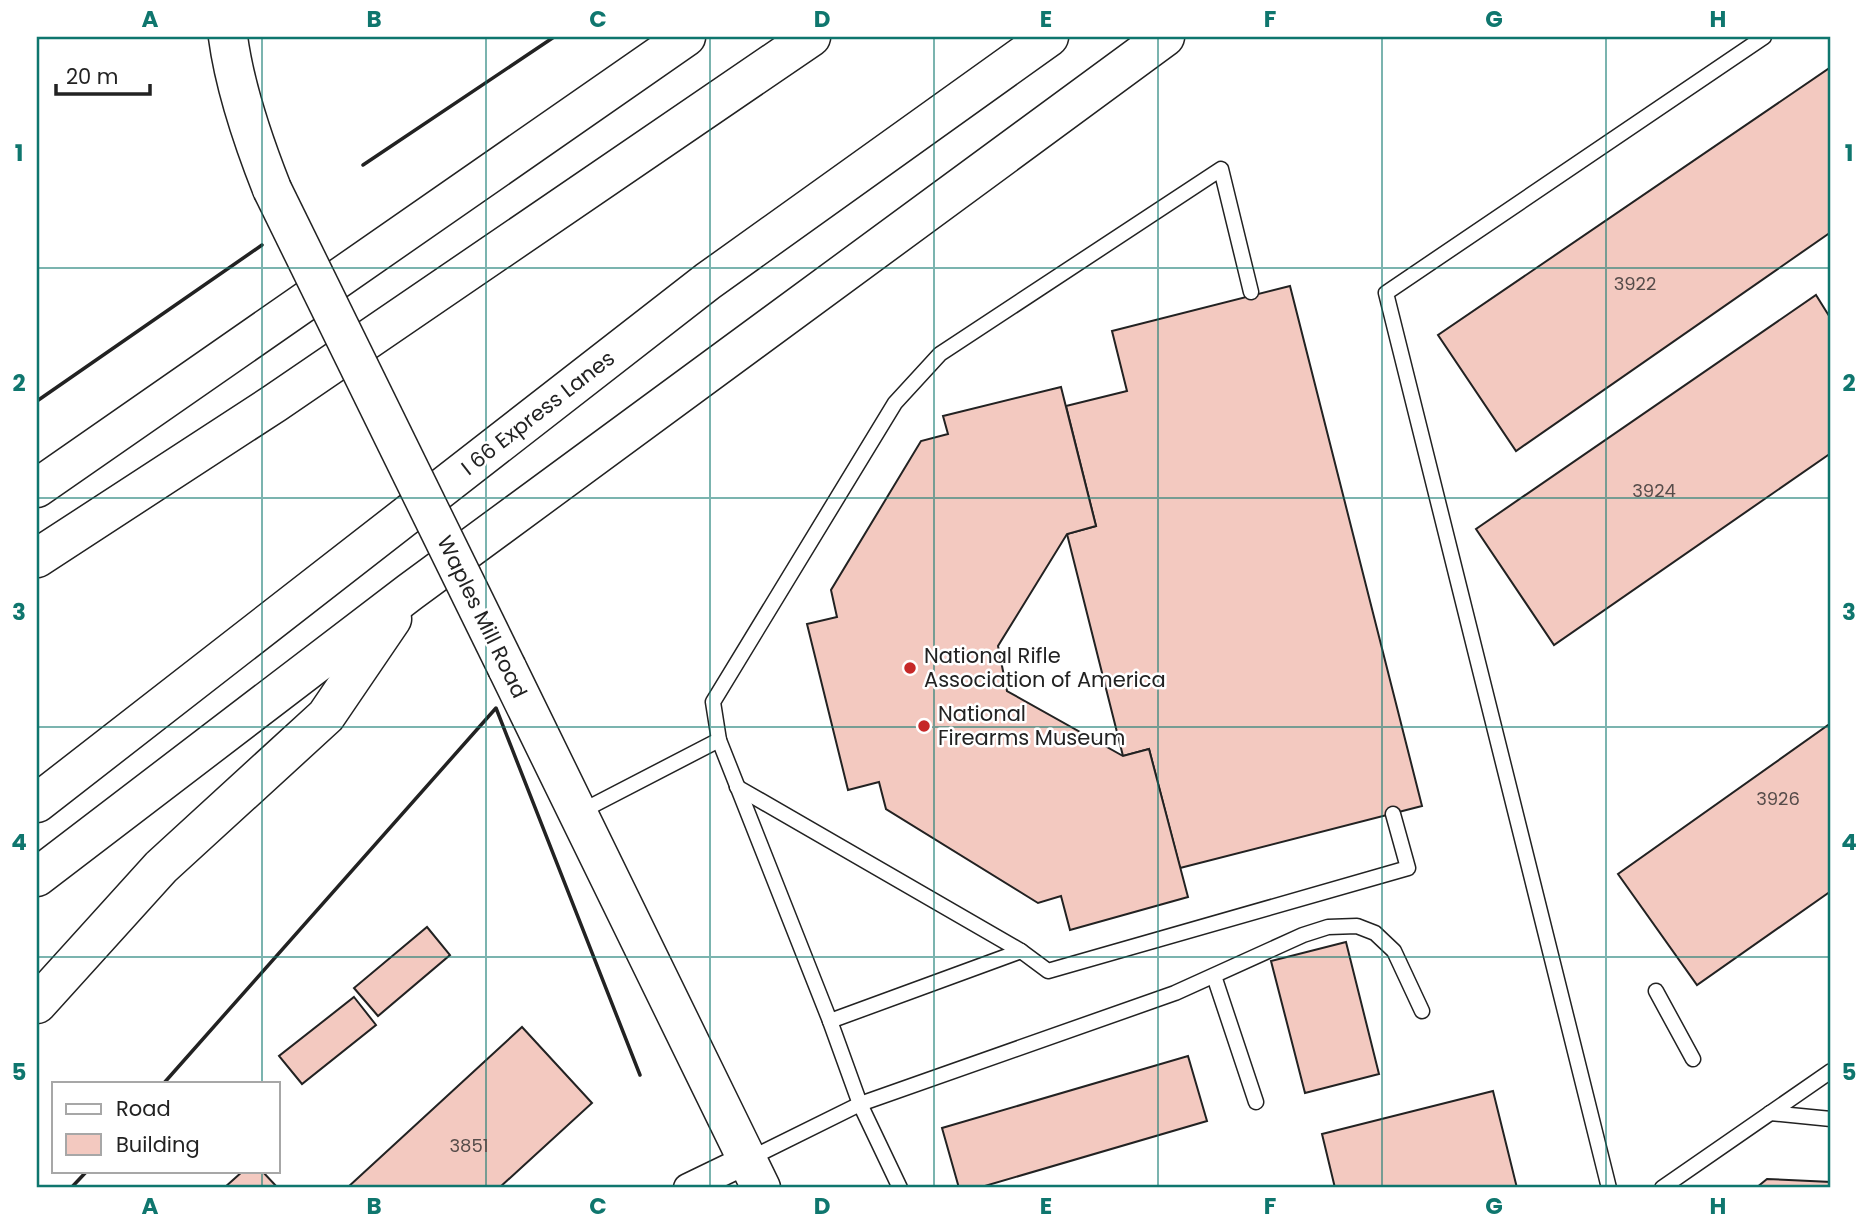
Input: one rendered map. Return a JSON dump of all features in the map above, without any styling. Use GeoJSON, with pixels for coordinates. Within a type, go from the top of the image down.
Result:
{"type":"FeatureCollection","features":[{"type":"Feature","properties":{"kind":"main road","name":"Waples Mill Road"},"geometry":{"type":"LineString","coordinates":[[228,37],[254,144],[272,189],[755,1174]]}},
{"type":"Feature","properties":{"kind":"main road"},"geometry":{"type":"LineString","coordinates":[[37,488],[686,37]]}},
{"type":"Feature","properties":{"kind":"main road"},"geometry":{"type":"LineString","coordinates":[[37,558],[275,404],[811,37]]}},
{"type":"Feature","properties":{"kind":"main road","name":"I 66 Express Lanes"},"geometry":{"type":"LineString","coordinates":[[37,803],[708,281],[1049,37]]}},
{"type":"Feature","properties":{"kind":"main road"},"geometry":{"type":"LineString","coordinates":[[37,877],[410,592],[1165,37]]}},
{"type":"Feature","properties":{"kind":"main road"},"geometry":{"type":"LineString","coordinates":[[37,1004],[161,867],[326,716],[410,592]]}},
{"type":"Feature","properties":{"kind":"street"},"geometry":{"type":"LineString","coordinates":[[688,1188],[755,1174]]}},
{"type":"Feature","properties":{"kind":"lane"},"geometry":{"type":"LineString","coordinates":[[1609,1188],[1386,293],[1764,37]]}},
{"type":"Feature","properties":{"kind":"lane"},"geometry":{"type":"LineString","coordinates":[[900,1188],[860,1104],[737,787],[719,740],[713,702],[895,403],[940,354],[1221,169],[1251,292]]}},
{"type":"Feature","properties":{"kind":"lane"},"geometry":{"type":"LineString","coordinates":[[579,812],[719,740]]}},
{"type":"Feature","properties":{"kind":"lane"},"geometry":{"type":"LineString","coordinates":[[737,787],[1021,951],[1048,971],[1408,868],[1393,814]]}},
{"type":"Feature","properties":{"kind":"lane"},"geometry":{"type":"LineString","coordinates":[[755,1174],[860,1104],[1175,993],[1303,935],[1328,927],[1357,926],[1375,933],[1394,951],[1422,1011]]}},
{"type":"Feature","properties":{"kind":"lane"},"geometry":{"type":"LineString","coordinates":[[830,1021],[1021,951]]}},
{"type":"Feature","properties":{"kind":"lane"},"geometry":{"type":"LineString","coordinates":[[1214,976],[1256,1102]]}},
{"type":"Feature","properties":{"kind":"lane"},"geometry":{"type":"LineString","coordinates":[[1656,991],[1693,1059]]}},
{"type":"Feature","properties":{"kind":"lane"},"geometry":{"type":"LineString","coordinates":[[1662,1188],[1831,1071]]}},
{"type":"Feature","properties":{"kind":"lane"},"geometry":{"type":"LineString","coordinates":[[1770,1113],[1831,1119]]}},
{"type":"Feature","properties":{"kind":"building"},"geometry":{"type":"Polygon","coordinates":[[[1831,67],[1831,232],[1516,451],[1438,335],[1831,67]]]}},
{"type":"Feature","properties":{"kind":"building"},"geometry":{"type":"Polygon","coordinates":[[[1290,286],[1422,806],[1180,868],[1149,749],[1123,756],[1067,534],[1096,526],[1066,406],[1127,391],[1112,331],[1290,286]]]}},
{"type":"Feature","properties":{"kind":"building"},"geometry":{"type":"Polygon","coordinates":[[[1816,295],[1831,319],[1831,453],[1554,645],[1476,529],[1816,295]]]}},
{"type":"Feature","properties":{"kind":"building","name":"National Rifle Association of America"},"geometry":{"type":"Polygon","coordinates":[[[1061,387],[1096,526],[1067,534],[998,646],[1007,691],[1123,756],[1149,749],[1188,897],[1070,930],[1061,896],[1038,903],[886,809],[879,782],[848,790],[807,624],[837,617],[831,590],[921,441],[948,434],[943,416],[1061,387]]]}},
{"type":"Feature","properties":{"kind":"building"},"geometry":{"type":"Polygon","coordinates":[[[1831,723],[1831,891],[1697,985],[1618,874],[1831,723]]]}},
{"type":"Feature","properties":{"kind":"building"},"geometry":{"type":"Polygon","coordinates":[[[427,927],[450,955],[378,1016],[354,988],[427,927]]]}},
{"type":"Feature","properties":{"kind":"building"},"geometry":{"type":"Polygon","coordinates":[[[1346,942],[1379,1074],[1305,1093],[1271,961],[1346,942]]]}},
{"type":"Feature","properties":{"kind":"building"},"geometry":{"type":"Polygon","coordinates":[[[354,997],[376,1025],[302,1084],[279,1056],[354,997]]]}},
{"type":"Feature","properties":{"kind":"building"},"geometry":{"type":"Polygon","coordinates":[[[522,1027],[592,1103],[499,1188],[347,1188],[522,1027]]]}},
{"type":"Feature","properties":{"kind":"building"},"geometry":{"type":"Polygon","coordinates":[[[1188,1056],[1207,1121],[978,1188],[959,1188],[942,1128],[1188,1056]]]}},
{"type":"Feature","properties":{"kind":"building"},"geometry":{"type":"Polygon","coordinates":[[[1493,1091],[1517,1188],[1335,1188],[1322,1134],[1493,1091]]]}},
{"type":"Feature","properties":{"kind":"building"},"geometry":{"type":"Polygon","coordinates":[[[242,1172],[263,1172],[278,1188],[224,1188],[242,1172]]]}},
{"type":"Feature","properties":{"kind":"building"},"geometry":{"type":"Polygon","coordinates":[[[1767,1179],[1831,1182],[1831,1188],[1756,1188],[1767,1179]]]}},
{"type":"Feature","properties":{"kind":"wall"},"geometry":{"type":"LineString","coordinates":[[363,165],[554,37]]}},
{"type":"Feature","properties":{"kind":"wall"},"geometry":{"type":"LineString","coordinates":[[37,401],[262,245]]}},
{"type":"Feature","properties":{"kind":"wall"},"geometry":{"type":"LineString","coordinates":[[165,1082],[496,708],[640,1075]]}},
{"type":"Feature","properties":{"kind":"wall"},"geometry":{"type":"LineString","coordinates":[[71,1188],[86,1172]]}},
{"type":"Feature","properties":{"kind":"place","name":"National Rifle Association of America"},"geometry":{"type":"Point","coordinates":[910,668]}},
{"type":"Feature","properties":{"kind":"place","name":"National Firearms Museum"},"geometry":{"type":"Point","coordinates":[924,726]}}]}
